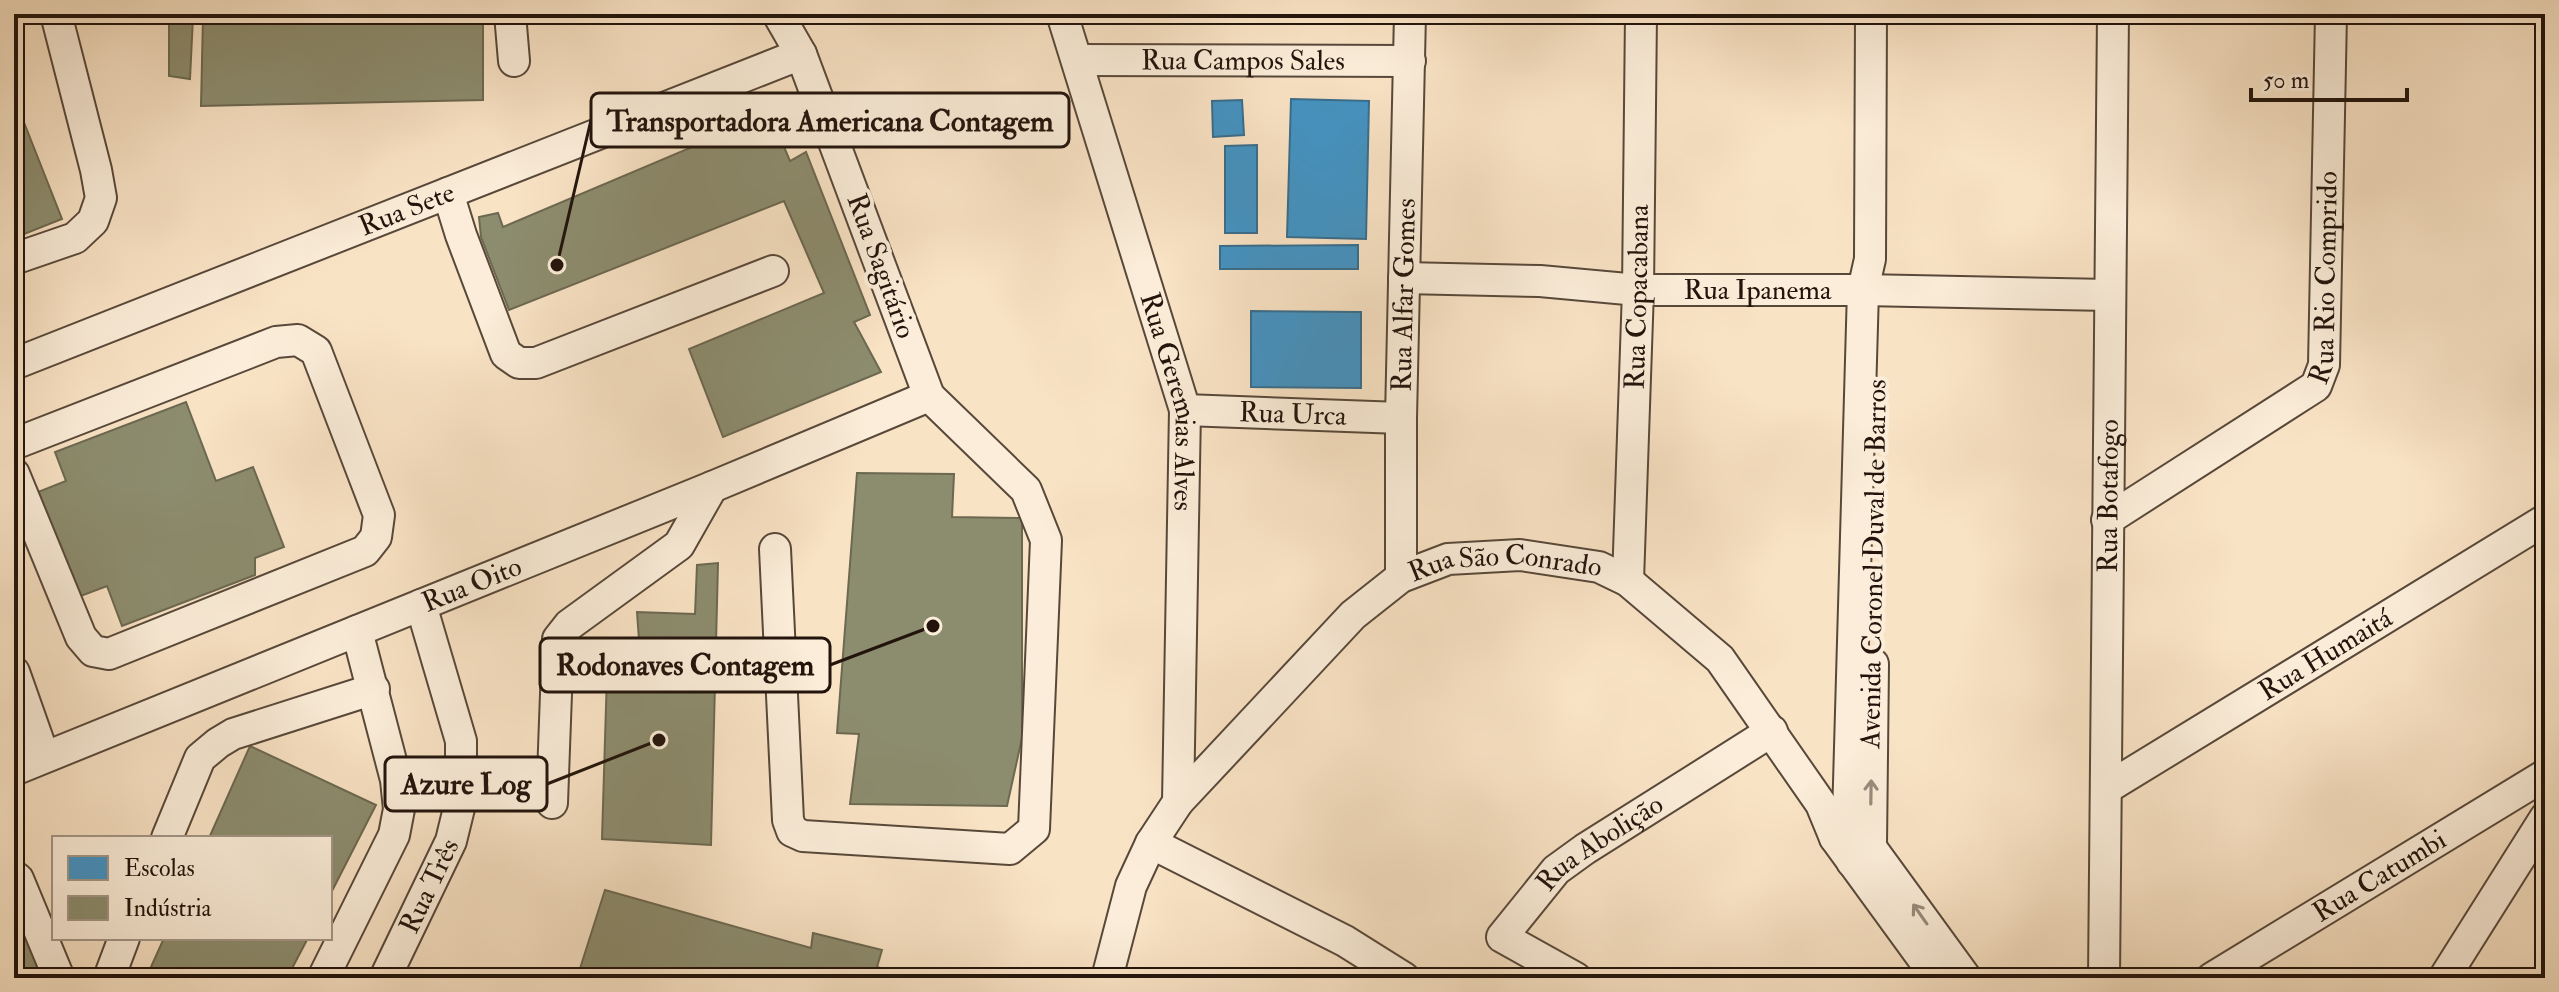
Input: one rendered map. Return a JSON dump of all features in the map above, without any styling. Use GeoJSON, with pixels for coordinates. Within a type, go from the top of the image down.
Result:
{"type":"FeatureCollection","features":[{"type":"Feature","properties":{"kind":"street"},"geometry":{"type":"LineString","coordinates":[[14,259],[75,238],[93,221],[101,198],[56,14]]}},
{"type":"Feature","properties":{"kind":"street"},"geometry":{"type":"LineString","coordinates":[[510,14],[514,61]]}},
{"type":"Feature","properties":{"kind":"street","name":"Rua Sagitário"},"geometry":{"type":"LineString","coordinates":[[775,549],[788,820],[792,831],[803,836],[1010,849],[1034,829],[1046,540],[1026,490],[929,396],[801,54],[778,14]]}},
{"type":"Feature","properties":{"kind":"street","name":"Rua Geremias Alves"},"geometry":{"type":"LineString","coordinates":[[1062,14],[1185,410],[1178,802]]}},
{"type":"Feature","properties":{"kind":"street","name":"Rua Alfar Gomes"},"geometry":{"type":"LineString","coordinates":[[1401,577],[1401,418],[1410,14]]}},
{"type":"Feature","properties":{"kind":"street","name":"Rua Copacabana"},"geometry":{"type":"LineString","coordinates":[[1628,581],[1638,290],[1641,14]]}},
{"type":"Feature","properties":{"kind":"street","name":"Avenida Coronel Duval de Barros"},"geometry":{"type":"LineString","coordinates":[[1852,841],[1862,723],[1870,290],[1871,14]]}},
{"type":"Feature","properties":{"kind":"street","name":"Rua Botafogo"},"geometry":{"type":"LineString","coordinates":[[2104,978],[2113,14]]}},
{"type":"Feature","properties":{"kind":"street","name":"Rua Rio Comprido"},"geometry":{"type":"LineString","coordinates":[[2107,520],[2316,386],[2324,365],[2331,14]]}},
{"type":"Feature","properties":{"kind":"street","name":"Rua Sete"},"geometry":{"type":"LineString","coordinates":[[14,364],[801,54]]}},
{"type":"Feature","properties":{"kind":"street","name":"Rua Campos Sales"},"geometry":{"type":"LineString","coordinates":[[1077,60],[1410,61]]}},
{"type":"Feature","properties":{"kind":"street"},"geometry":{"type":"LineString","coordinates":[[448,193],[506,354],[519,363],[536,363],[773,271]]}},
{"type":"Feature","properties":{"kind":"street","name":"Rua Ipanema"},"geometry":{"type":"LineString","coordinates":[[1404,278],[1540,281],[1638,290],[1870,290],[2109,295]]}},
{"type":"Feature","properties":{"kind":"street"},"geometry":{"type":"LineString","coordinates":[[14,444],[276,342],[298,340],[316,351],[379,515],[376,537],[365,551],[109,654],[93,651],[81,637],[14,474]]}},
{"type":"Feature","properties":{"kind":"street","name":"Rua Oito"},"geometry":{"type":"LineString","coordinates":[[14,770],[929,396]]}},
{"type":"Feature","properties":{"kind":"street","name":"Rua Urca"},"geometry":{"type":"LineString","coordinates":[[1185,410],[1401,418]]}},
{"type":"Feature","properties":{"kind":"street"},"geometry":{"type":"LineString","coordinates":[[552,803],[558,639],[569,625],[679,545],[712,487]]}},
{"type":"Feature","properties":{"kind":"street","name":"Rua Humaitá"},"geometry":{"type":"LineString","coordinates":[[2107,788],[2545,520]]}},
{"type":"Feature","properties":{"kind":"street","name":"Rua São Conrado"},"geometry":{"type":"LineString","coordinates":[[1107,978],[1131,886],[1151,843],[1178,802],[1353,615],[1401,577],[1448,559],[1520,555],[1599,567],[1628,581],[1720,659],[1821,804],[1966,978]]}},
{"type":"Feature","properties":{"kind":"street","name":"Rua Três"},"geometry":{"type":"LineString","coordinates":[[385,978],[451,841],[461,800],[461,741],[421,605]]}},
{"type":"Feature","properties":{"kind":"street"},"geometry":{"type":"LineString","coordinates":[[323,978],[394,835],[399,809],[396,780],[357,631]]}},
{"type":"Feature","properties":{"kind":"street"},"geometry":{"type":"LineString","coordinates":[[14,672],[44,757]]}},
{"type":"Feature","properties":{"kind":"street"},"geometry":{"type":"LineString","coordinates":[[168,836],[200,758],[218,743],[233,734],[374,689]]}},
{"type":"Feature","properties":{"kind":"street","name":"Rua Abolição"},"geometry":{"type":"LineString","coordinates":[[1564,975],[1502,937],[1556,870],[1598,840],[1772,731]]}},
{"type":"Feature","properties":{"kind":"street","name":"Rua Catumbi"},"geometry":{"type":"LineString","coordinates":[[2212,978],[2545,775]]}},
{"type":"Feature","properties":{"kind":"street"},"geometry":{"type":"LineString","coordinates":[[2444,978],[2545,818]]}},
{"type":"Feature","properties":{"kind":"street","name":"Rua São Conrado"},"geometry":{"type":"LineString","coordinates":[[1852,841],[1937,978]]}},
{"type":"Feature","properties":{"kind":"street"},"geometry":{"type":"LineString","coordinates":[[1151,843],[1345,941],[1404,978]]}},
{"type":"Feature","properties":{"kind":"street"},"geometry":{"type":"LineString","coordinates":[[14,876],[18,879],[59,978]]}},
{"type":"Feature","properties":{"kind":"street"},"geometry":{"type":"LineString","coordinates":[[109,978],[123,940]]}},
{"type":"Feature","properties":{"kind":"building: Escolas"},"geometry":{"type":"Polygon","coordinates":[[[1291,99],[1369,101],[1366,239],[1287,237],[1291,99]]]}},
{"type":"Feature","properties":{"kind":"building: Escolas"},"geometry":{"type":"Polygon","coordinates":[[[1242,100],[1244,135],[1213,137],[1212,101],[1242,100]]]}},
{"type":"Feature","properties":{"kind":"building: Escolas"},"geometry":{"type":"Polygon","coordinates":[[[1257,145],[1257,233],[1225,233],[1225,146],[1257,145]]]}},
{"type":"Feature","properties":{"kind":"building: Escolas"},"geometry":{"type":"Polygon","coordinates":[[[1358,245],[1358,269],[1220,269],[1220,246],[1358,245]]]}},
{"type":"Feature","properties":{"kind":"building: Escolas"},"geometry":{"type":"Polygon","coordinates":[[[1251,311],[1361,312],[1361,388],[1251,387],[1251,311]]]}},
{"type":"Feature","properties":{"kind":"building: Indústria"},"geometry":{"type":"Polygon","coordinates":[[[169,14],[483,14],[483,100],[201,106],[203,17],[193,17],[190,79],[169,76],[169,14]]]}},
{"type":"Feature","properties":{"kind":"building: Indústria"},"geometry":{"type":"Polygon","coordinates":[[[14,97],[62,219],[14,238],[14,97]]]}},
{"type":"Feature","properties":{"kind":"building: Indústria"},"geometry":{"type":"Polygon","coordinates":[[[770,114],[790,161],[806,152],[870,315],[854,322],[881,372],[723,437],[689,349],[824,293],[784,201],[509,310],[481,237],[479,217],[498,213],[503,227],[770,114]]]}},
{"type":"Feature","properties":{"kind":"building: Indústria"},"geometry":{"type":"Polygon","coordinates":[[[186,402],[216,481],[253,467],[284,547],[255,558],[255,575],[122,626],[107,586],[78,597],[38,492],[66,481],[55,452],[186,402]]]}},
{"type":"Feature","properties":{"kind":"building: Indústria"},"geometry":{"type":"Polygon","coordinates":[[[857,473],[954,474],[952,517],[1022,518],[1022,738],[1007,806],[850,804],[859,734],[837,733],[857,473]]]}},
{"type":"Feature","properties":{"kind":"building: Indústria"},"geometry":{"type":"Polygon","coordinates":[[[718,563],[711,845],[602,839],[608,641],[639,640],[637,612],[695,614],[697,565],[718,563]]]}},
{"type":"Feature","properties":{"kind":"building: Indústria"},"geometry":{"type":"Polygon","coordinates":[[[250,746],[376,805],[332,891],[332,836],[210,836],[250,746]]]}},
{"type":"Feature","properties":{"kind":"building: Indústria"},"geometry":{"type":"Polygon","coordinates":[[[14,885],[53,978],[14,978],[14,885]]]}},
{"type":"Feature","properties":{"kind":"building: Indústria"},"geometry":{"type":"Polygon","coordinates":[[[605,890],[811,948],[813,933],[882,950],[877,967],[918,978],[577,978],[605,890]]]}},
{"type":"Feature","properties":{"kind":"building: Indústria"},"geometry":{"type":"Polygon","coordinates":[[[163,940],[307,940],[287,978],[146,978],[163,940]]]}},
{"type":"Feature","properties":{"kind":"place","name":"Transportadora Americana Contagem"},"geometry":{"type":"Point","coordinates":[557,265]}},
{"type":"Feature","properties":{"kind":"place","name":"Rodonaves Contagem"},"geometry":{"type":"Point","coordinates":[933,626]}},
{"type":"Feature","properties":{"kind":"place","name":"Azure Log"},"geometry":{"type":"Point","coordinates":[659,740]}}]}
